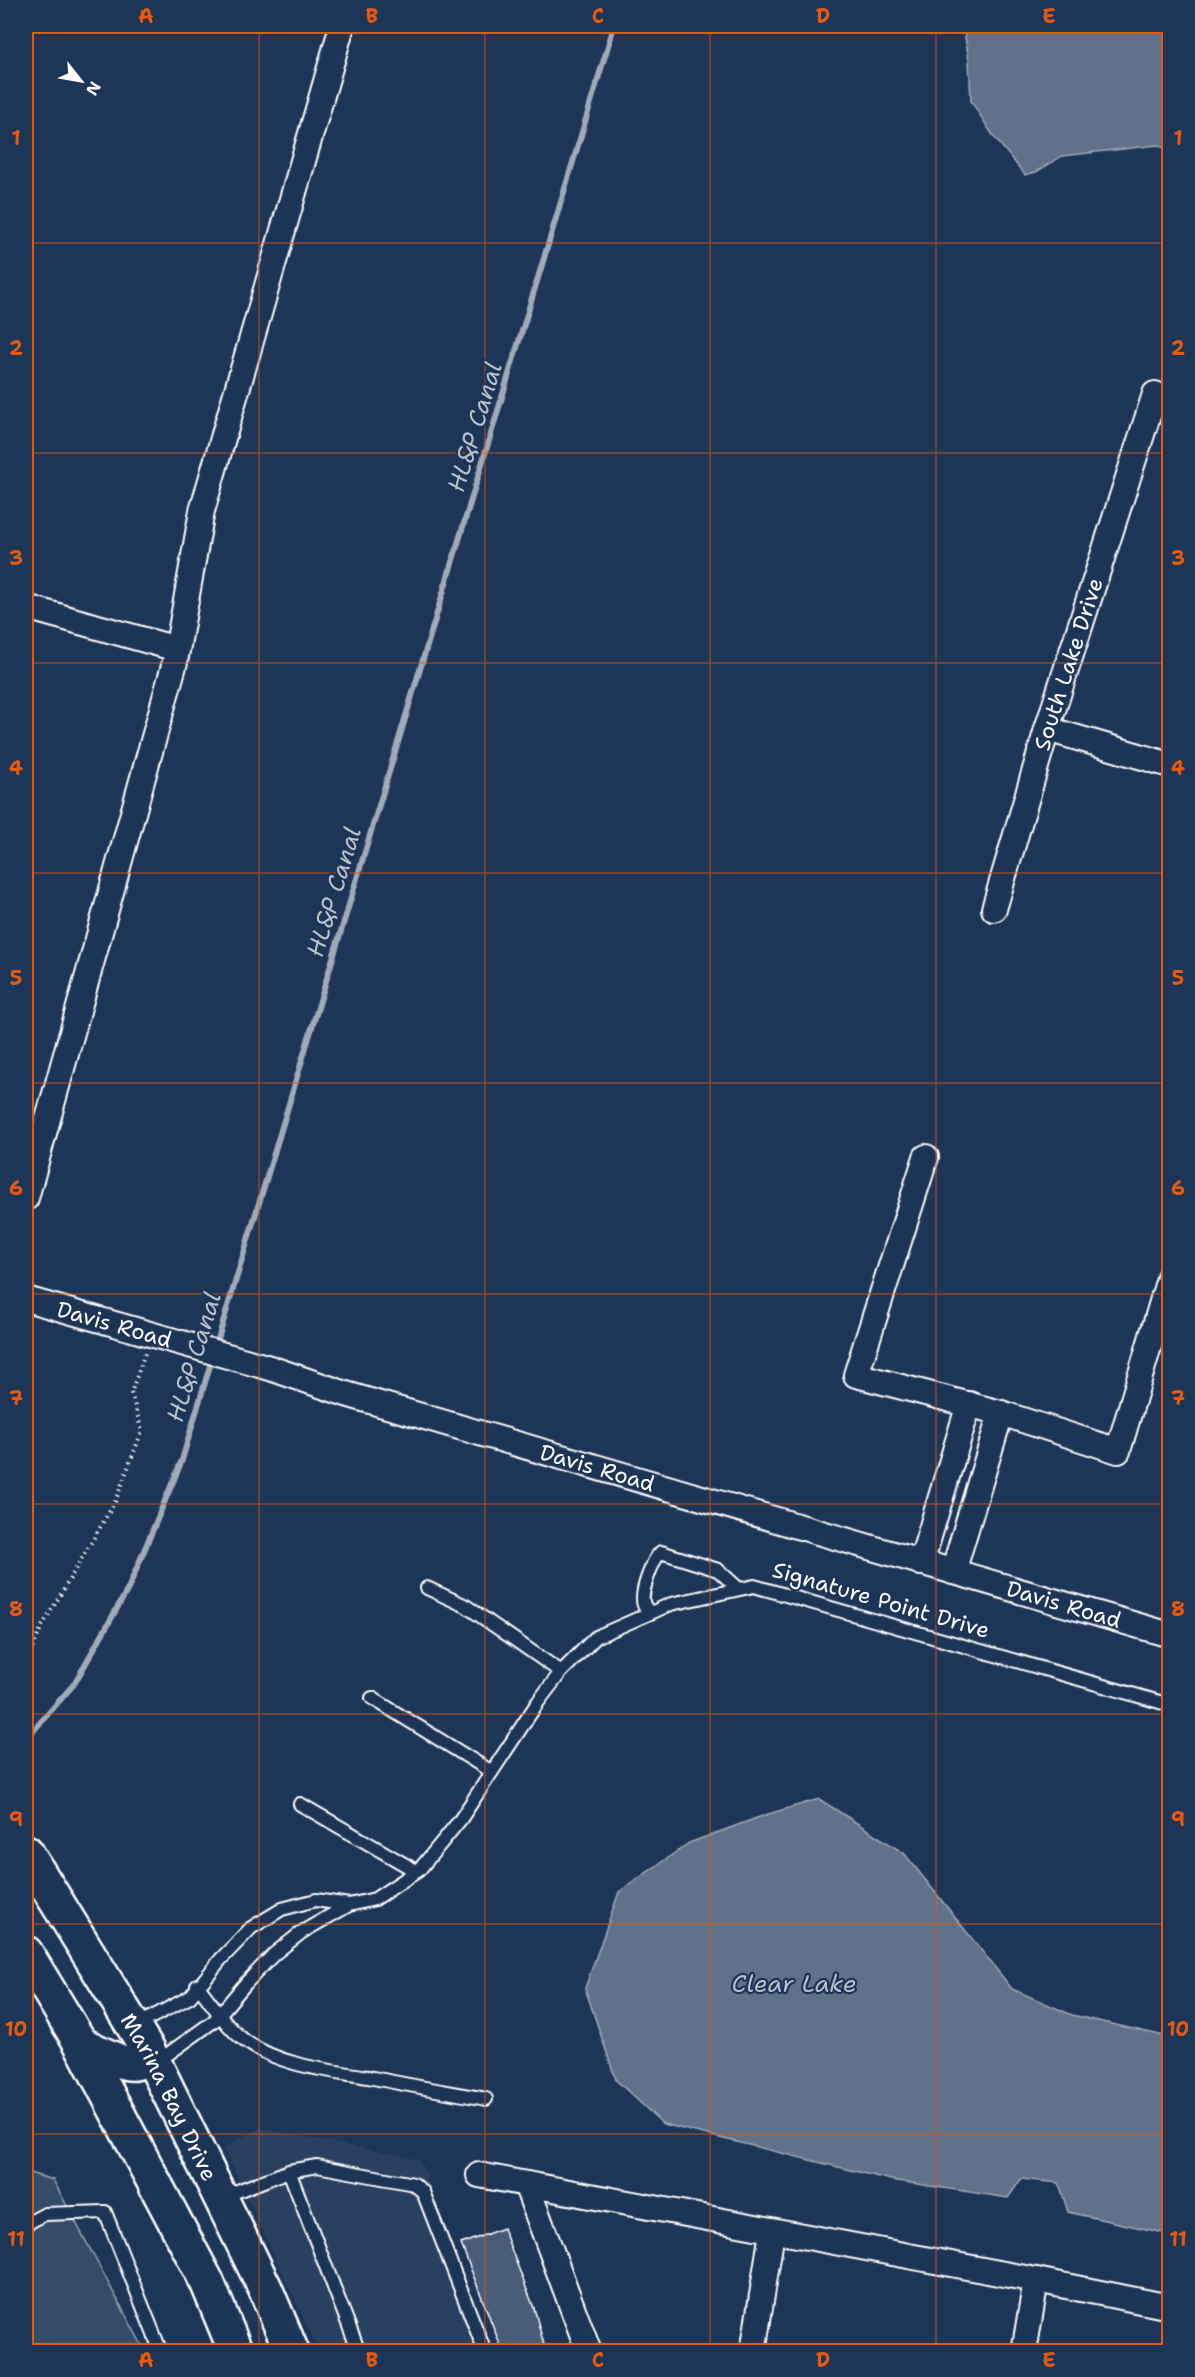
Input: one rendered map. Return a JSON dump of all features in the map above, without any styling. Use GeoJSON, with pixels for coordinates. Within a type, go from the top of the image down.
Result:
{"type":"FeatureCollection","features":[{"type":"Feature","properties":{"kind":"main road","name":"Marina Bay Drive"},"geometry":{"type":"LineString","coordinates":[[26,1852],[146,2047],[265,2288],[292,2352]]}},
{"type":"Feature","properties":{"kind":"main road"},"geometry":{"type":"LineString","coordinates":[[26,1953],[81,2044],[207,2282],[236,2352]]}},
{"type":"Feature","properties":{"kind":"main road"},"geometry":{"type":"LineString","coordinates":[[81,2044],[125,2063],[136,2063],[143,2059],[146,2047]]}},
{"type":"Feature","properties":{"kind":"street"},"geometry":{"type":"LineString","coordinates":[[26,1198],[177,649],[202,511],[342,26]]}},
{"type":"Feature","properties":{"kind":"street","name":"South Lake Drive"},"geometry":{"type":"LineString","coordinates":[[994,909],[1047,729],[1155,394],[1170,405]]}},
{"type":"Feature","properties":{"kind":"street"},"geometry":{"type":"LineString","coordinates":[[26,607],[177,649]]}},
{"type":"Feature","properties":{"kind":"street"},"geometry":{"type":"LineString","coordinates":[[1047,729],[1170,765]]}},
{"type":"Feature","properties":{"kind":"street"},"geometry":{"type":"LineString","coordinates":[[926,1157],[856,1376],[1001,1413],[1118,1451],[1170,1275]]}},
{"type":"Feature","properties":{"kind":"street","name":"Davis Road"},"geometry":{"type":"LineString","coordinates":[[26,1299],[148,1342],[270,1368],[346,1394],[1170,1635]]}},
{"type":"Feature","properties":{"kind":"street"},"geometry":{"type":"LineString","coordinates":[[921,1563],[969,1404]]}},
{"type":"Feature","properties":{"kind":"street"},"geometry":{"type":"LineString","coordinates":[[953,1572],[1001,1413]]}},
{"type":"Feature","properties":{"kind":"street"},"geometry":{"type":"LineString","coordinates":[[479,2175],[1170,2307]]}},
{"type":"Feature","properties":{"kind":"street"},"geometry":{"type":"LineString","coordinates":[[526,2184],[589,2352]]}},
{"type":"Feature","properties":{"kind":"street"},"geometry":{"type":"LineString","coordinates":[[753,2352],[772,2232]]}},
{"type":"Feature","properties":{"kind":"street"},"geometry":{"type":"LineString","coordinates":[[1024,2352],[1036,2280]]}},
{"type":"Feature","properties":{"kind":"lane"},"geometry":{"type":"LineString","coordinates":[[650,1613],[644,1605],[642,1595],[655,1557],[661,1552],[718,1570],[739,1589]]}},
{"type":"Feature","properties":{"kind":"lane","name":"Signature Point Drive"},"geometry":{"type":"LineString","coordinates":[[146,2047],[214,2021],[274,1954],[302,1932],[349,1905],[375,1899],[416,1871],[460,1820],[538,1702],[561,1672],[596,1637],[671,1604],[754,1586],[1170,1705]]}},
{"type":"Feature","properties":{"kind":"lane"},"geometry":{"type":"LineString","coordinates":[[427,1587],[466,1606],[561,1672]]}},
{"type":"Feature","properties":{"kind":"lane"},"geometry":{"type":"LineString","coordinates":[[372,1698],[492,1772]]}},
{"type":"Feature","properties":{"kind":"lane"},"geometry":{"type":"LineString","coordinates":[[300,1804],[416,1871]]}},
{"type":"Feature","properties":{"kind":"lane","name":"Signature Point Drive"},"geometry":{"type":"LineString","coordinates":[[146,2047],[198,1985],[251,1928],[282,1909],[316,1900],[349,1905]]}},
{"type":"Feature","properties":{"kind":"lane"},"geometry":{"type":"LineString","coordinates":[[198,1985],[220,2012],[226,2024],[243,2040],[266,2054],[297,2065],[486,2099]]}},
{"type":"Feature","properties":{"kind":"lane"},"geometry":{"type":"LineString","coordinates":[[221,2198],[289,2171],[317,2166],[414,2184],[423,2192],[485,2352]]}},
{"type":"Feature","properties":{"kind":"lane"},"geometry":{"type":"LineString","coordinates":[[289,2171],[359,2352]]}},
{"type":"Feature","properties":{"kind":"lane"},"geometry":{"type":"LineString","coordinates":[[26,2224],[45,2214],[105,2212],[161,2352]]}},
{"type":"Feature","properties":{"kind":"path"},"geometry":{"type":"LineString","coordinates":[[26,1665],[41,1628],[119,1492],[142,1431],[131,1393],[148,1342]]}},
{"type":"Feature","properties":{"kind":"shaded area"},"geometry":{"type":"Polygon","coordinates":[[[260,2128],[420,2160],[492,2351],[319,2351],[224,2148],[260,2128]]]}},
{"type":"Feature","properties":{"kind":"shaded area"},"geometry":{"type":"Polygon","coordinates":[[[26,2172],[53,2180],[145,2351],[26,2351],[26,2172]]]}},
{"type":"Feature","properties":{"kind":"water"},"geometry":{"type":"Polygon","coordinates":[[[963,26],[1169,26],[1169,150],[1158,145],[1062,156],[1036,172],[1025,175],[994,137],[971,101],[969,60],[963,26]]]}},
{"type":"Feature","properties":{"kind":"water","name":"Clear Lake"},"geometry":{"type":"Polygon","coordinates":[[[819,1799],[904,1853],[1012,1989],[1072,2015],[1169,2037],[1169,2234],[1068,2212],[1059,2183],[1021,2179],[1008,2198],[891,2180],[663,2124],[616,2080],[585,1988],[619,1892],[689,1843],[765,1815],[819,1799]]]}},
{"type":"Feature","properties":{"kind":"building"},"geometry":{"type":"Polygon","coordinates":[[[503,2228],[534,2308],[546,2352],[503,2352],[461,2244],[503,2228]]]}},
{"type":"Feature","properties":{"kind":"waterway","name":"HL&P Canal"},"geometry":{"type":"LineString","coordinates":[[215,1349],[614,26]]}},
{"type":"Feature","properties":{"kind":"waterway","name":"HL&P Canal"},"geometry":{"type":"LineString","coordinates":[[26,1739],[74,1684],[128,1589],[182,1460],[212,1359]]}}]}
